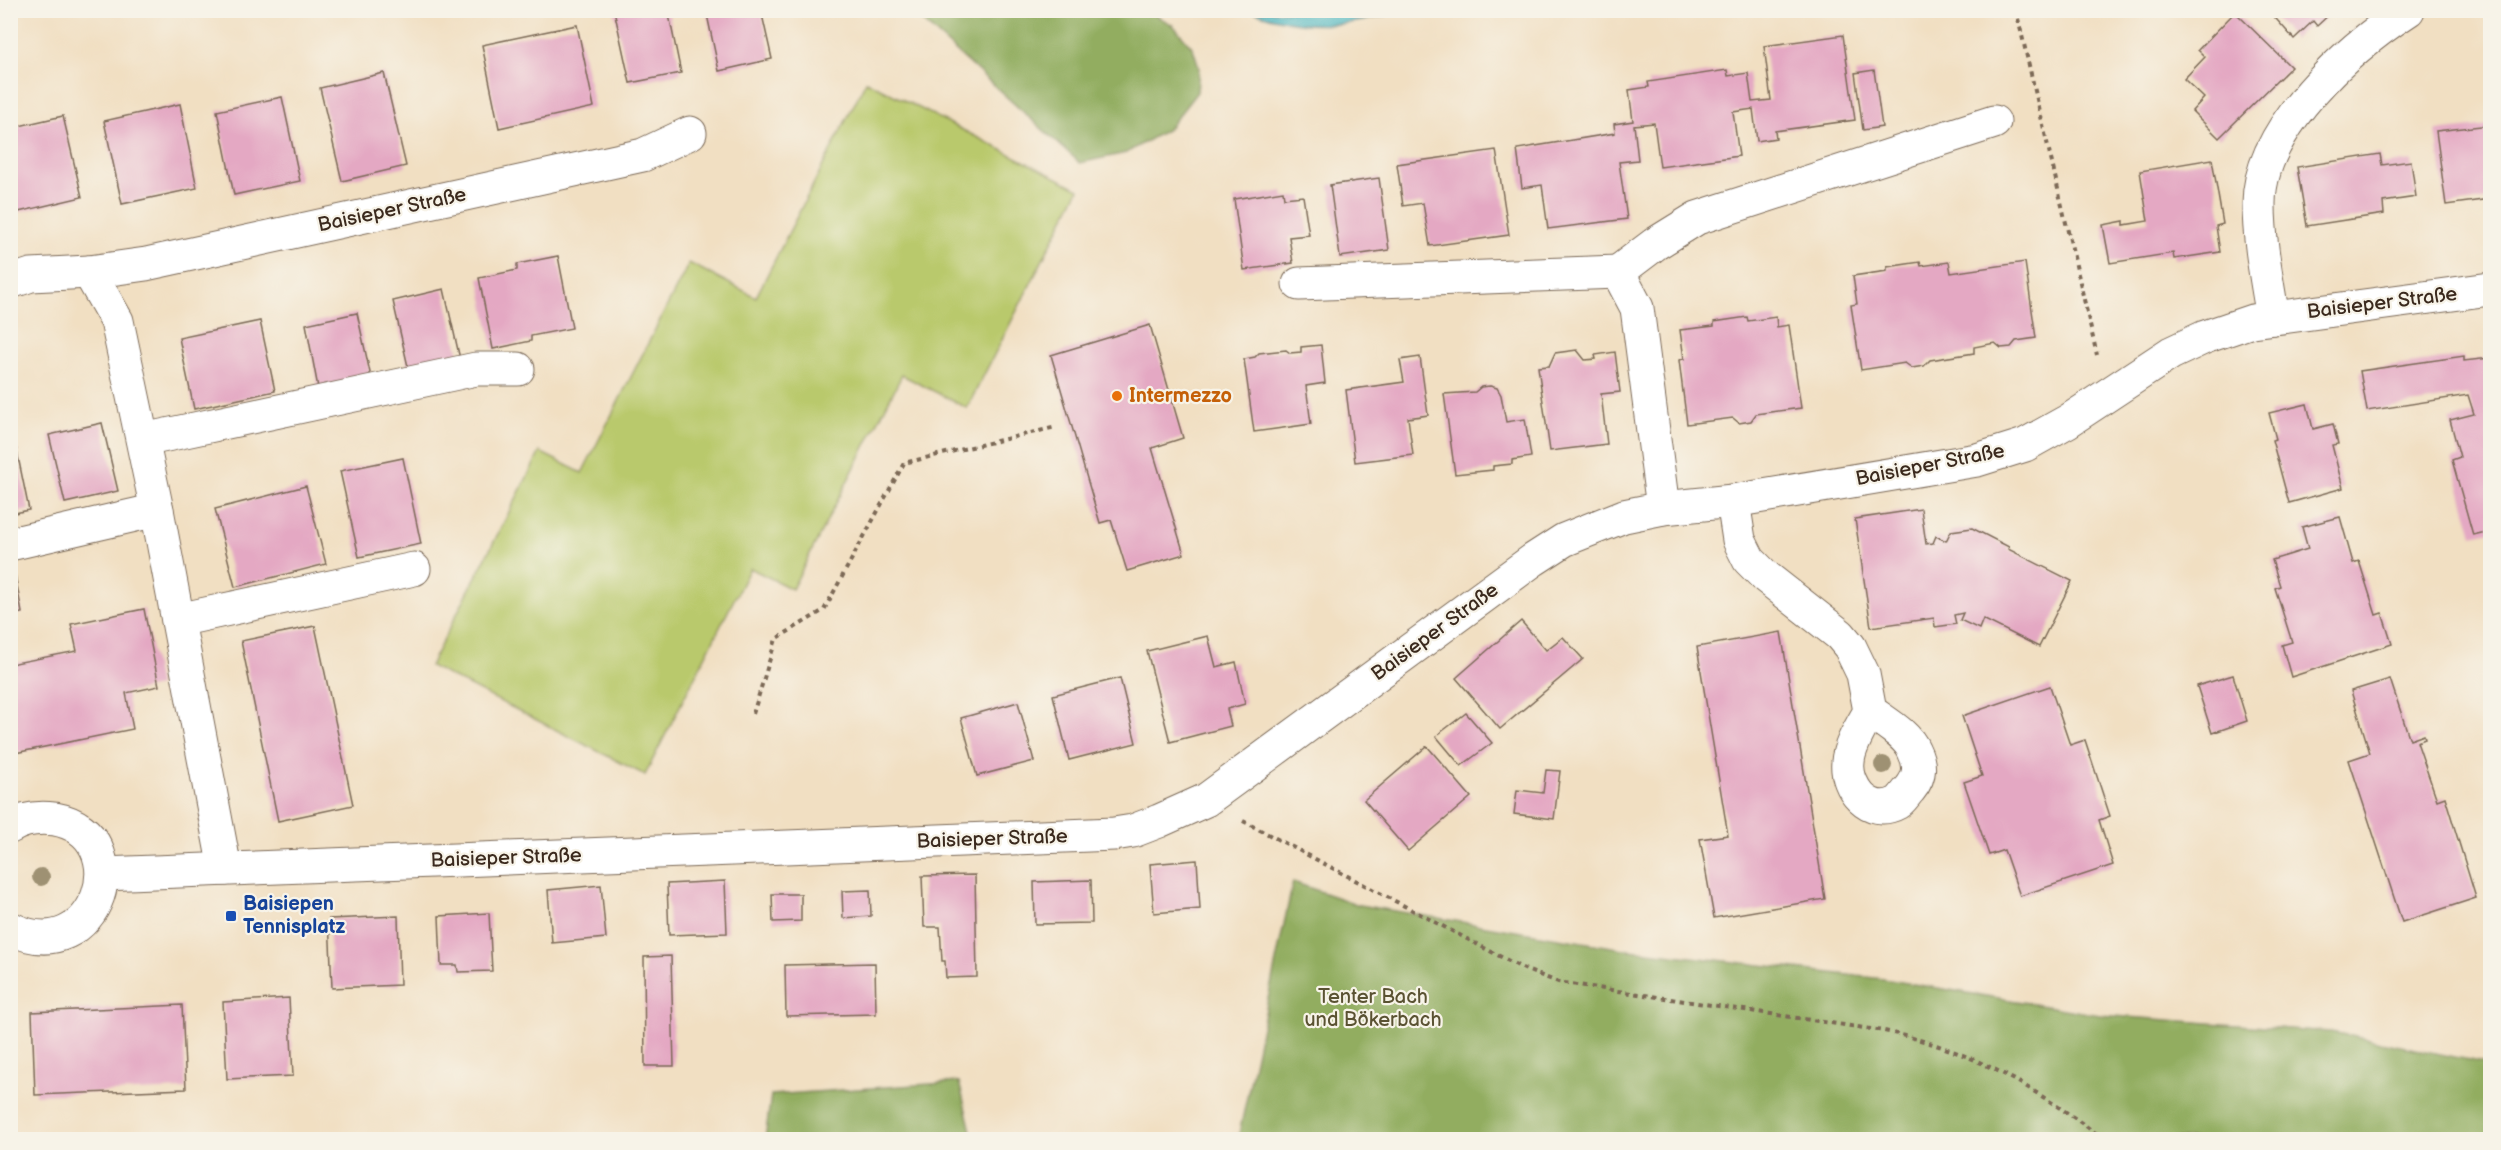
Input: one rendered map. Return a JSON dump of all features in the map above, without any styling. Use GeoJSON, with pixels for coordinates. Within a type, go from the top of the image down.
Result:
{"type":"FeatureCollection","features":[{"type":"Feature","properties":{"kind":"street"},"geometry":{"type":"LineString","coordinates":[[2273,318],[2265,269],[2259,203],[2263,180],[2272,152],[2304,101],[2343,60],[2408,10]]}},
{"type":"Feature","properties":{"kind":"street"},"geometry":{"type":"LineString","coordinates":[[1299,284],[1618,272],[1654,244],[1696,218],[1994,122]]}},
{"type":"Feature","properties":{"kind":"street","name":"Baisieper Straße"},"geometry":{"type":"LineString","coordinates":[[10,282],[31,275],[89,272],[146,264],[643,155],[690,133]]}},
{"type":"Feature","properties":{"kind":"street"},"geometry":{"type":"LineString","coordinates":[[89,272],[117,321],[157,510],[225,868]]}},
{"type":"Feature","properties":{"kind":"street"},"geometry":{"type":"LineString","coordinates":[[1618,272],[1637,308],[1663,508]]}},
{"type":"Feature","properties":{"kind":"street","name":"Baisieper Straße"},"geometry":{"type":"LineString","coordinates":[[103,874],[1114,834],[1133,831],[1206,800],[1564,540],[1624,516],[1663,508],[1733,501],[1965,462],[2025,445],[2046,434],[2171,353],[2205,337],[2252,321],[2490,289]]}},
{"type":"Feature","properties":{"kind":"street"},"geometry":{"type":"LineString","coordinates":[[143,440],[476,369],[518,369]]}},
{"type":"Feature","properties":{"kind":"street"},"geometry":{"type":"LineString","coordinates":[[1733,501],[1739,540],[1749,560],[1766,577],[1840,635],[1850,647],[1863,674],[1870,711]]}},
{"type":"Feature","properties":{"kind":"street"},"geometry":{"type":"LineString","coordinates":[[10,544],[157,510]]}},
{"type":"Feature","properties":{"kind":"street"},"geometry":{"type":"LineString","coordinates":[[178,620],[414,569]]}},
{"type":"Feature","properties":{"kind":"street"},"geometry":{"type":"LineString","coordinates":[[10,828],[18,823],[38,818],[69,824],[81,831],[93,845],[103,874],[97,902],[81,923],[72,930],[38,938],[24,935],[10,928]]}},
{"type":"Feature","properties":{"kind":"path"},"geometry":{"type":"LineString","coordinates":[[2016,10],[2094,350],[2114,390]]}},
{"type":"Feature","properties":{"kind":"path"},"geometry":{"type":"LineString","coordinates":[[753,714],[776,639],[824,610],[904,463],[1056,427]]}},
{"type":"Feature","properties":{"kind":"path"},"geometry":{"type":"LineString","coordinates":[[1206,800],[1526,970],[1558,982],[1884,1031],[1927,1040],[1989,1065],[2053,1101],[2105,1140]]}},
{"type":"Feature","properties":{"kind":"green space"},"geometry":{"type":"Polygon","coordinates":[[[911,11],[1148,11],[1173,25],[1193,48],[1199,67],[1197,92],[1168,129],[1126,153],[1080,163],[911,11]]]}},
{"type":"Feature","properties":{"kind":"green space"},"geometry":{"type":"Polygon","coordinates":[[[866,81],[1079,189],[967,408],[902,375],[792,589],[750,568],[645,775],[430,666],[540,452],[582,473],[689,263],[756,297],[866,81]]]}},
{"type":"Feature","properties":{"kind":"green space","name":"Tenter Bach und Bökerbach"},"geometry":{"type":"Polygon","coordinates":[[[1293,882],[1359,905],[1630,950],[1883,979],[2100,1015],[2331,1032],[2490,1064],[2490,1139],[1238,1139],[1293,882]]]}},
{"type":"Feature","properties":{"kind":"green space"},"geometry":{"type":"Polygon","coordinates":[[[959,1082],[973,1139],[765,1139],[771,1095],[959,1082]]]}},
{"type":"Feature","properties":{"kind":"water"},"geometry":{"type":"Polygon","coordinates":[[[1252,11],[1399,11],[1362,21],[1325,25],[1288,21],[1252,11]]]}},
{"type":"Feature","properties":{"kind":"building"},"geometry":{"type":"Polygon","coordinates":[[[614,10],[668,10],[681,73],[630,83],[614,10]]]}},
{"type":"Feature","properties":{"kind":"building"},"geometry":{"type":"Polygon","coordinates":[[[706,10],[761,10],[772,59],[719,71],[706,10]]]}},
{"type":"Feature","properties":{"kind":"building"},"geometry":{"type":"Polygon","coordinates":[[[2268,10],[2334,10],[2317,26],[2313,21],[2294,39],[2268,10]]]}},
{"type":"Feature","properties":{"kind":"building"},"geometry":{"type":"Polygon","coordinates":[[[2235,12],[2291,67],[2219,138],[2192,111],[2204,98],[2184,79],[2205,57],[2198,50],[2235,12]]]}},
{"type":"Feature","properties":{"kind":"building"},"geometry":{"type":"Polygon","coordinates":[[[577,25],[594,107],[499,128],[482,45],[577,25]]]}},
{"type":"Feature","properties":{"kind":"building"},"geometry":{"type":"Polygon","coordinates":[[[1843,35],[1855,120],[1775,131],[1776,138],[1757,141],[1753,109],[1733,112],[1739,156],[1660,167],[1654,123],[1634,125],[1638,160],[1619,162],[1627,219],[1548,229],[1542,185],[1522,188],[1517,149],[1615,133],[1614,124],[1633,121],[1629,90],[1649,87],[1648,82],[1727,70],[1728,76],[1748,73],[1752,102],[1771,100],[1764,46],[1843,35]]]}},
{"type":"Feature","properties":{"kind":"building"},"geometry":{"type":"Polygon","coordinates":[[[1874,70],[1882,127],[1863,130],[1855,73],[1874,70]]]}},
{"type":"Feature","properties":{"kind":"building"},"geometry":{"type":"Polygon","coordinates":[[[384,73],[406,166],[342,181],[320,88],[384,73]]]}},
{"type":"Feature","properties":{"kind":"building"},"geometry":{"type":"Polygon","coordinates":[[[282,97],[300,181],[234,195],[217,111],[282,97]]]}},
{"type":"Feature","properties":{"kind":"building"},"geometry":{"type":"Polygon","coordinates":[[[180,104],[197,188],[122,204],[104,121],[180,104]]]}},
{"type":"Feature","properties":{"kind":"building"},"geometry":{"type":"Polygon","coordinates":[[[63,116],[82,197],[10,214],[10,128],[63,116]]]}},
{"type":"Feature","properties":{"kind":"building"},"geometry":{"type":"Polygon","coordinates":[[[2490,125],[2490,199],[2446,205],[2436,131],[2490,125]]]}},
{"type":"Feature","properties":{"kind":"building"},"geometry":{"type":"Polygon","coordinates":[[[1496,150],[1509,235],[1430,246],[1423,203],[1403,206],[1397,164],[1496,150]]]}},
{"type":"Feature","properties":{"kind":"building"},"geometry":{"type":"Polygon","coordinates":[[[2380,154],[2382,165],[2411,161],[2416,197],[2383,202],[2384,214],[2307,226],[2297,167],[2380,154]]]}},
{"type":"Feature","properties":{"kind":"building"},"geometry":{"type":"Polygon","coordinates":[[[2212,159],[2223,224],[2216,226],[2220,252],[2174,259],[2173,253],[2110,263],[2103,225],[2124,221],[2124,225],[2148,221],[2140,171],[2212,159]]]}},
{"type":"Feature","properties":{"kind":"building"},"geometry":{"type":"Polygon","coordinates":[[[1379,178],[1389,250],[1340,257],[1330,185],[1379,178]]]}},
{"type":"Feature","properties":{"kind":"building"},"geometry":{"type":"Polygon","coordinates":[[[1283,191],[1284,198],[1303,196],[1309,235],[1289,237],[1293,263],[1244,270],[1234,199],[1283,191]]]}},
{"type":"Feature","properties":{"kind":"building"},"geometry":{"type":"Polygon","coordinates":[[[558,256],[572,328],[531,336],[531,341],[493,349],[479,278],[517,270],[517,264],[558,256]]]}},
{"type":"Feature","properties":{"kind":"building"},"geometry":{"type":"Polygon","coordinates":[[[1920,262],[1921,266],[1949,262],[1951,273],[2025,262],[2036,338],[2016,341],[2011,347],[2001,348],[1995,343],[1974,347],[1974,353],[1930,360],[1924,366],[1912,368],[1905,363],[1861,370],[1851,305],[1857,304],[1853,276],[1887,271],[1887,267],[1920,262]]]}},
{"type":"Feature","properties":{"kind":"building"},"geometry":{"type":"Polygon","coordinates":[[[444,289],[460,359],[409,371],[393,301],[444,289]]]}},
{"type":"Feature","properties":{"kind":"building"},"geometry":{"type":"Polygon","coordinates":[[[357,313],[372,382],[319,393],[306,324],[357,313]]]}},
{"type":"Feature","properties":{"kind":"building"},"geometry":{"type":"Polygon","coordinates":[[[1747,317],[1748,321],[1776,317],[1777,327],[1789,325],[1801,408],[1756,414],[1751,421],[1739,423],[1733,418],[1687,424],[1679,360],[1684,359],[1680,330],[1714,326],[1714,322],[1747,317]]]}},
{"type":"Feature","properties":{"kind":"building"},"geometry":{"type":"Polygon","coordinates":[[[260,321],[275,391],[194,409],[179,338],[260,321]]]}},
{"type":"Feature","properties":{"kind":"building"},"geometry":{"type":"Polygon","coordinates":[[[1150,325],[1183,438],[1152,448],[1184,554],[1127,571],[1111,520],[1100,523],[1051,355],[1150,325]]]}},
{"type":"Feature","properties":{"kind":"building"},"geometry":{"type":"Polygon","coordinates":[[[1321,345],[1325,383],[1306,386],[1311,424],[1254,432],[1244,359],[1255,357],[1259,353],[1286,350],[1290,353],[1301,352],[1301,347],[1321,345]]]}},
{"type":"Feature","properties":{"kind":"building"},"geometry":{"type":"Polygon","coordinates":[[[1577,350],[1585,360],[1596,359],[1595,355],[1615,352],[1620,392],[1601,394],[1607,444],[1550,451],[1538,367],[1549,366],[1555,353],[1577,350]]]}},
{"type":"Feature","properties":{"kind":"building"},"geometry":{"type":"Polygon","coordinates":[[[2464,356],[2464,361],[2490,358],[2490,531],[2473,535],[2452,460],[2460,457],[2450,420],[2474,414],[2468,395],[2367,411],[2360,371],[2464,356]]]}},
{"type":"Feature","properties":{"kind":"building"},"geometry":{"type":"Polygon","coordinates":[[[1420,357],[1428,415],[1408,418],[1413,455],[1355,462],[1346,390],[1404,382],[1400,360],[1420,357]]]}},
{"type":"Feature","properties":{"kind":"building"},"geometry":{"type":"Polygon","coordinates":[[[1481,387],[1497,388],[1501,395],[1506,422],[1525,419],[1531,457],[1512,460],[1512,464],[1493,466],[1493,470],[1455,474],[1444,394],[1475,392],[1481,387]]]}},
{"type":"Feature","properties":{"kind":"building"},"geometry":{"type":"Polygon","coordinates":[[[2307,404],[2313,429],[2333,424],[2338,444],[2332,445],[2343,488],[2289,503],[2272,440],[2276,439],[2269,413],[2307,404]]]}},
{"type":"Feature","properties":{"kind":"building"},"geometry":{"type":"Polygon","coordinates":[[[102,423],[118,491],[65,503],[49,435],[102,423]]]}},
{"type":"Feature","properties":{"kind":"building"},"geometry":{"type":"Polygon","coordinates":[[[14,437],[29,510],[10,514],[10,438],[14,437]]]}},
{"type":"Feature","properties":{"kind":"building"},"geometry":{"type":"Polygon","coordinates":[[[403,458],[421,544],[359,557],[340,471],[403,458]]]}},
{"type":"Feature","properties":{"kind":"building"},"geometry":{"type":"Polygon","coordinates":[[[306,486],[326,564],[235,587],[215,509],[306,486]]]}},
{"type":"Feature","properties":{"kind":"building"},"geometry":{"type":"Polygon","coordinates":[[[1921,509],[1926,544],[1933,543],[1936,536],[1946,541],[1951,531],[1972,528],[2072,581],[2039,647],[1983,619],[1979,629],[1960,620],[1963,613],[1954,615],[1956,624],[1935,627],[1934,618],[1871,627],[1855,519],[1921,509]]]}},
{"type":"Feature","properties":{"kind":"building"},"geometry":{"type":"Polygon","coordinates":[[[2340,517],[2353,563],[2359,561],[2376,615],[2382,613],[2392,644],[2291,677],[2282,645],[2292,642],[2275,588],[2280,586],[2272,560],[2308,549],[2302,527],[2340,517]]]}},
{"type":"Feature","properties":{"kind":"building"},"geometry":{"type":"Polygon","coordinates":[[[15,574],[22,613],[10,615],[10,575],[15,574]]]}},
{"type":"Feature","properties":{"kind":"building"},"geometry":{"type":"Polygon","coordinates":[[[144,609],[159,686],[126,693],[133,729],[10,754],[10,664],[77,651],[71,624],[144,609]]]}},
{"type":"Feature","properties":{"kind":"building"},"geometry":{"type":"Polygon","coordinates":[[[1521,621],[1546,650],[1563,637],[1583,659],[1500,729],[1456,678],[1521,621]]]}},
{"type":"Feature","properties":{"kind":"building"},"geometry":{"type":"Polygon","coordinates":[[[315,626],[353,805],[278,821],[241,641],[315,626]]]}},
{"type":"Feature","properties":{"kind":"building"},"geometry":{"type":"Polygon","coordinates":[[[1781,632],[1825,899],[1714,918],[1700,839],[1728,835],[1697,647],[1781,632]]]}},
{"type":"Feature","properties":{"kind":"building"},"geometry":{"type":"Polygon","coordinates":[[[1208,636],[1216,667],[1236,662],[1245,704],[1227,709],[1231,726],[1170,742],[1147,651],[1208,636]]]}},
{"type":"Feature","properties":{"kind":"building"},"geometry":{"type":"Polygon","coordinates":[[[2233,675],[2247,721],[2212,733],[2197,686],[2233,675]]]}},
{"type":"Feature","properties":{"kind":"building"},"geometry":{"type":"Polygon","coordinates":[[[1120,678],[1136,743],[1069,760],[1053,695],[1120,678]]]}},
{"type":"Feature","properties":{"kind":"building"},"geometry":{"type":"Polygon","coordinates":[[[2390,679],[2410,740],[2424,735],[2425,739],[2417,742],[2437,800],[2445,797],[2476,898],[2402,922],[2349,760],[2370,753],[2351,691],[2390,679]]]}},
{"type":"Feature","properties":{"kind":"building"},"geometry":{"type":"Polygon","coordinates":[[[2050,686],[2070,745],[2085,740],[2110,816],[2099,820],[2113,865],[2020,896],[2004,850],[1989,855],[1964,782],[1982,776],[1962,716],[2050,686]]]}},
{"type":"Feature","properties":{"kind":"building"},"geometry":{"type":"Polygon","coordinates":[[[1018,702],[1034,761],[977,776],[961,718],[1018,702]]]}},
{"type":"Feature","properties":{"kind":"building"},"geometry":{"type":"Polygon","coordinates":[[[1466,713],[1492,743],[1461,766],[1436,736],[1466,713]]]}},
{"type":"Feature","properties":{"kind":"building"},"geometry":{"type":"Polygon","coordinates":[[[1427,746],[1471,797],[1408,851],[1364,800],[1427,746]]]}},
{"type":"Feature","properties":{"kind":"building"},"geometry":{"type":"Polygon","coordinates":[[[1546,770],[1560,771],[1554,819],[1514,814],[1517,790],[1543,793],[1546,770]]]}},
{"type":"Feature","properties":{"kind":"building"},"geometry":{"type":"Polygon","coordinates":[[[1197,860],[1200,909],[1154,913],[1150,864],[1197,860]]]}},
{"type":"Feature","properties":{"kind":"building"},"geometry":{"type":"Polygon","coordinates":[[[975,875],[977,977],[946,978],[945,961],[942,961],[940,927],[924,927],[922,876],[975,875]]]}},
{"type":"Feature","properties":{"kind":"building"},"geometry":{"type":"Polygon","coordinates":[[[1091,880],[1092,923],[1035,924],[1034,882],[1091,880]]]}},
{"type":"Feature","properties":{"kind":"building"},"geometry":{"type":"Polygon","coordinates":[[[725,881],[727,933],[669,935],[667,884],[725,881]]]}},
{"type":"Feature","properties":{"kind":"building"},"geometry":{"type":"Polygon","coordinates":[[[601,885],[606,938],[552,943],[548,890],[601,885]]]}},
{"type":"Feature","properties":{"kind":"building"},"geometry":{"type":"Polygon","coordinates":[[[870,890],[871,916],[843,918],[842,891],[870,890]]]}},
{"type":"Feature","properties":{"kind":"building"},"geometry":{"type":"Polygon","coordinates":[[[772,894],[801,894],[801,921],[773,922],[772,894]]]}},
{"type":"Feature","properties":{"kind":"building"},"geometry":{"type":"Polygon","coordinates":[[[489,913],[492,971],[458,972],[457,965],[441,965],[439,916],[489,913]]]}},
{"type":"Feature","properties":{"kind":"building"},"geometry":{"type":"Polygon","coordinates":[[[398,916],[400,985],[332,988],[329,919],[398,916]]]}},
{"type":"Feature","properties":{"kind":"building"},"geometry":{"type":"Polygon","coordinates":[[[671,956],[674,1066],[645,1066],[644,957],[671,956]]]}},
{"type":"Feature","properties":{"kind":"building"},"geometry":{"type":"Polygon","coordinates":[[[875,963],[876,1014],[786,1016],[785,965],[875,963]]]}},
{"type":"Feature","properties":{"kind":"building"},"geometry":{"type":"Polygon","coordinates":[[[289,998],[293,1076],[227,1079],[223,1002],[289,998]]]}},
{"type":"Feature","properties":{"kind":"building"},"geometry":{"type":"Polygon","coordinates":[[[182,1005],[186,1089],[35,1095],[32,1012],[182,1005]]]}},
{"type":"Feature","properties":{"kind":"place","name":"Intermezzo"},"geometry":{"type":"Point","coordinates":[1117,396]}},
{"type":"Feature","properties":{"kind":"place","name":"Baisiepen Tennisplatz"},"geometry":{"type":"Point","coordinates":[231,916]}}]}
